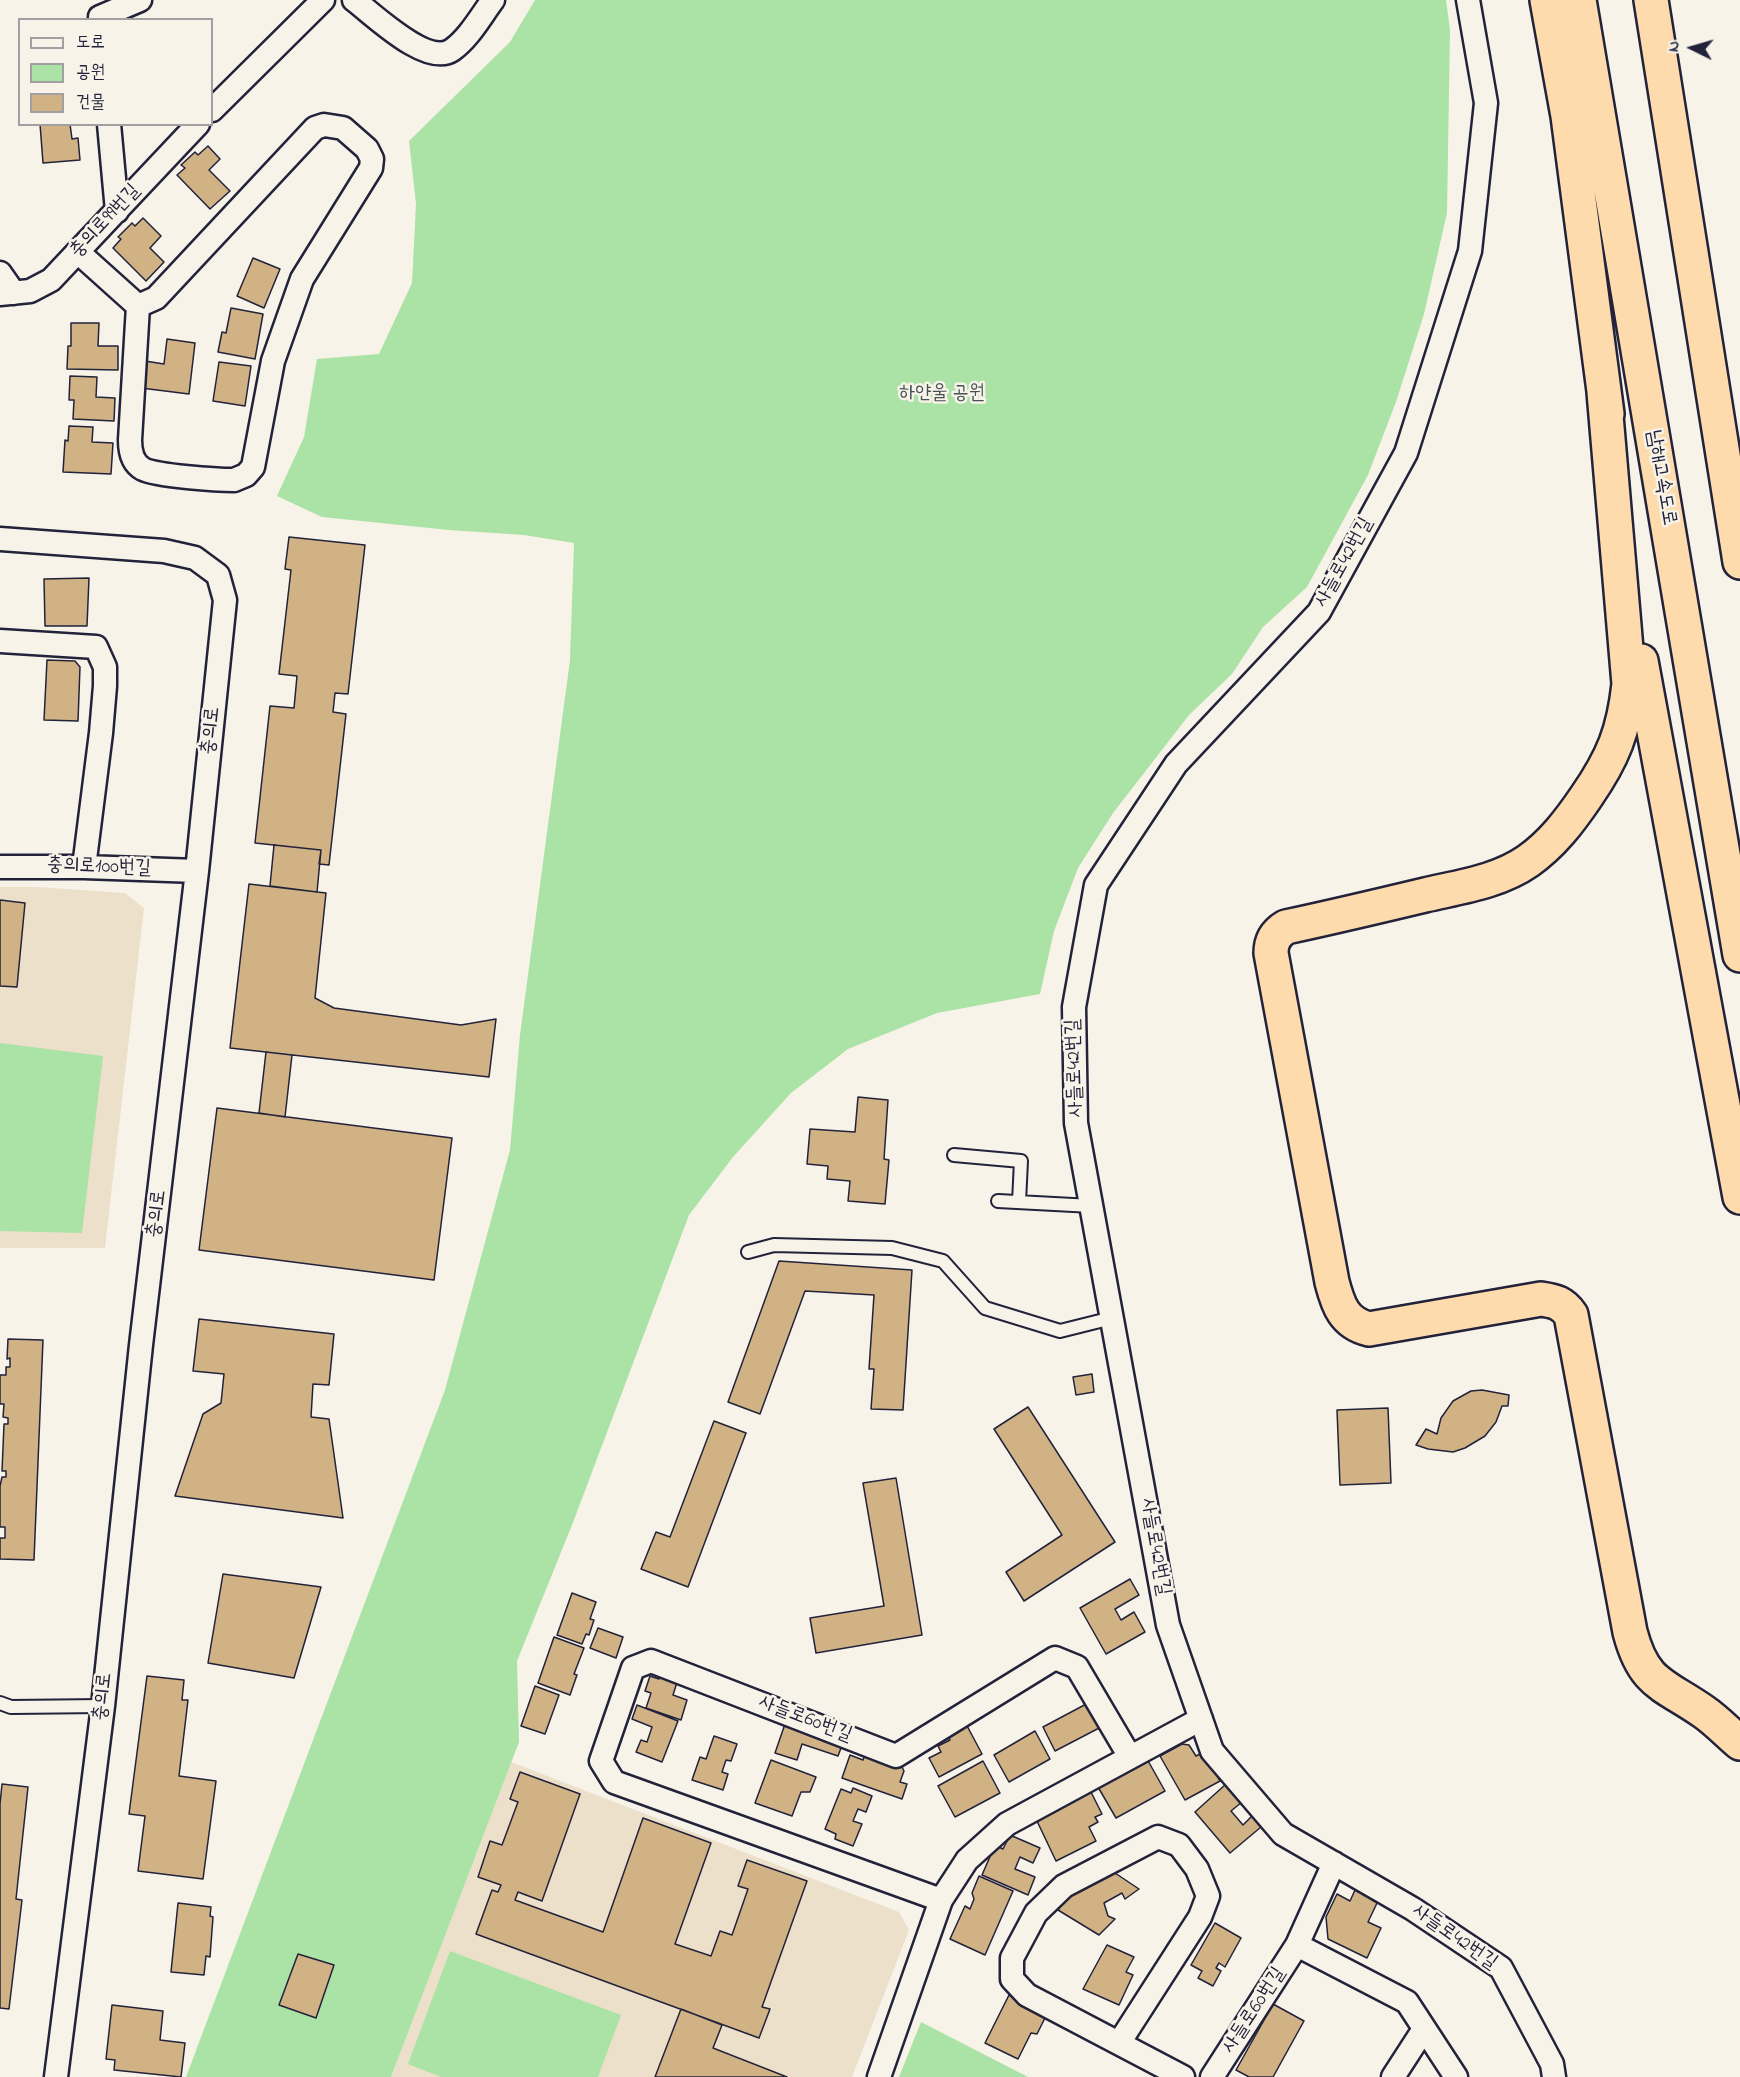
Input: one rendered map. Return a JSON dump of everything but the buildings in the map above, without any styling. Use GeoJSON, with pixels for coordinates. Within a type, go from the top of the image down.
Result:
{"type":"FeatureCollection","features":[{"type":"Feature","properties":{"kind":"highway"},"geometry":{"type":"LineString","coordinates":[[1547,0],[1568,116],[1634,623],[1740,1197]]}},
{"type":"Feature","properties":{"kind":"highway","name":"남해고속도로"},"geometry":{"type":"LineString","coordinates":[[1579,0],[1740,955]]}},
{"type":"Feature","properties":{"kind":"highway"},"geometry":{"type":"LineString","coordinates":[[1651,0],[1740,562]]}},
{"type":"Feature","properties":{"kind":"highway"},"geometry":{"type":"LineString","coordinates":[[1604,392],[1629,684],[1625,717],[1612,754],[1594,785],[1573,817],[1551,843],[1526,863],[1490,880],[1286,927],[1274,937],[1271,953],[1337,1301],[1356,1326],[1369,1329],[1541,1299],[1555,1301],[1566,1307],[1572,1315],[1627,1620],[1635,1653],[1650,1676],[1706,1712],[1740,1743]]}},
{"type":"Feature","properties":{"kind":"street"},"geometry":{"type":"LineString","coordinates":[[100,18],[140,0]]}},
{"type":"Feature","properties":{"kind":"street"},"geometry":{"type":"LineString","coordinates":[[213,109],[323,0]]}},
{"type":"Feature","properties":{"kind":"street"},"geometry":{"type":"LineString","coordinates":[[354,0],[418,48],[432,53],[450,51],[464,38],[493,0]]}},
{"type":"Feature","properties":{"kind":"street","name":"사들로42번길"},"geometry":{"type":"LineString","coordinates":[[1468,0],[1486,103],[1470,251],[1406,453],[1319,612],[1176,764],[1096,885],[1074,1007],[1076,1123],[1168,1624],[1212,1751],[1283,1834],[1413,1909],[1501,1968],[1552,2064],[1554,2077]]}},
{"type":"Feature","properties":{"kind":"street"},"geometry":{"type":"LineString","coordinates":[[324,125],[343,128],[367,149],[372,159],[371,168],[302,279],[273,361],[253,467],[246,475],[234,480],[223,480],[167,474],[143,469],[135,462],[130,452],[130,440],[138,306],[156,298],[315,128],[324,125]]}},
{"type":"Feature","properties":{"kind":"street"},"geometry":{"type":"LineString","coordinates":[[110,126],[117,211]]}},
{"type":"Feature","properties":{"kind":"street","name":"충의로99번길"},"geometry":{"type":"LineString","coordinates":[[7,293],[30,291],[51,280],[79,253],[196,126]]}},
{"type":"Feature","properties":{"kind":"street"},"geometry":{"type":"LineString","coordinates":[[79,253],[138,306]]}},
{"type":"Feature","properties":{"kind":"street"},"geometry":{"type":"LineString","coordinates":[[0,273],[7,293]]}},
{"type":"Feature","properties":{"kind":"street","name":"충의로"},"geometry":{"type":"LineString","coordinates":[[0,539],[164,551],[195,558],[218,574],[225,600],[197,871],[140,1356],[103,1706],[56,2077]]}},
{"type":"Feature","properties":{"kind":"street"},"geometry":{"type":"LineString","coordinates":[[0,641],[96,646],[105,667],[101,733],[84,867]]}},
{"type":"Feature","properties":{"kind":"street","name":"충의로100번길"},"geometry":{"type":"LineString","coordinates":[[0,867],[197,871]]}},
{"type":"Feature","properties":{"kind":"street","name":"사들로60번길"},"geometry":{"type":"LineString","coordinates":[[941,1900],[614,1782],[601,1761],[633,1668],[651,1661],[896,1756],[1055,1658],[1077,1667],[1130,1757]]}},
{"type":"Feature","properties":{"kind":"street"},"geometry":{"type":"LineString","coordinates":[[879,2077],[941,1900],[967,1860],[1007,1824],[1201,1719]]}},
{"type":"Feature","properties":{"kind":"street"},"geometry":{"type":"LineString","coordinates":[[1119,2043],[1200,1917],[1208,1896],[1197,1869],[1179,1845],[1158,1837],[1064,1886],[1036,1913],[1012,1958],[1012,1979],[1027,1995],[1183,2077]]}},
{"type":"Feature","properties":{"kind":"street","name":"사들로60번길"},"geometry":{"type":"LineString","coordinates":[[1212,2077],[1297,1945],[1334,1863]]}},
{"type":"Feature","properties":{"kind":"street"},"geometry":{"type":"LineString","coordinates":[[1297,1945],[1407,2002],[1456,2077]]}},
{"type":"Feature","properties":{"kind":"street"},"geometry":{"type":"LineString","coordinates":[[1393,2077],[1424,2029]]}},
{"type":"Feature","properties":{"kind":"lane"},"geometry":{"type":"LineString","coordinates":[[954,1155],[1021,1161],[1019,1202]]}},
{"type":"Feature","properties":{"kind":"lane"},"geometry":{"type":"LineString","coordinates":[[998,1201],[1092,1206]]}},
{"type":"Feature","properties":{"kind":"lane"},"geometry":{"type":"LineString","coordinates":[[748,1252],[774,1245],[892,1248],[943,1261],[985,1308],[1060,1331],[1112,1318]]}},
{"type":"Feature","properties":{"kind":"lane"},"geometry":{"type":"LineString","coordinates":[[0,1715],[6,1705],[103,1706]]}},
{"type":"Feature","properties":{"kind":"shaded area"},"geometry":{"type":"Polygon","coordinates":[[[0,887],[125,893],[144,908],[105,1248],[0,1248],[0,887]]]}},
{"type":"Feature","properties":{"kind":"shaded area"},"geometry":{"type":"Polygon","coordinates":[[[511,1762],[899,1912],[909,1930],[852,2077],[391,2077],[511,1762]]]}},
{"type":"Feature","properties":{"kind":"green space","name":"하얀울 공원"},"geometry":{"type":"Polygon","coordinates":[[[535,0],[1446,0],[1450,30],[1447,213],[1424,314],[1396,402],[1368,475],[1307,587],[1263,627],[1232,674],[1189,715],[1113,813],[1078,868],[1054,931],[1040,994],[937,1013],[848,1049],[791,1093],[733,1157],[689,1215],[572,1525],[517,1661],[519,1742],[391,2077],[186,2077],[445,1390],[510,1150],[520,1035],[570,660],[574,543],[524,535],[322,517],[277,496],[304,437],[317,359],[379,354],[412,283],[416,204],[409,141],[510,42],[535,0]]]}},
{"type":"Feature","properties":{"kind":"green space"},"geometry":{"type":"Polygon","coordinates":[[[0,1043],[103,1056],[82,1233],[0,1231],[0,1043]]]}},
{"type":"Feature","properties":{"kind":"green space"},"geometry":{"type":"Polygon","coordinates":[[[450,1951],[621,2015],[598,2077],[441,2077],[408,2064],[450,1951]]]}},
{"type":"Feature","properties":{"kind":"green space"},"geometry":{"type":"Polygon","coordinates":[[[921,2022],[1028,2077],[899,2077],[921,2022]]]}}]}
